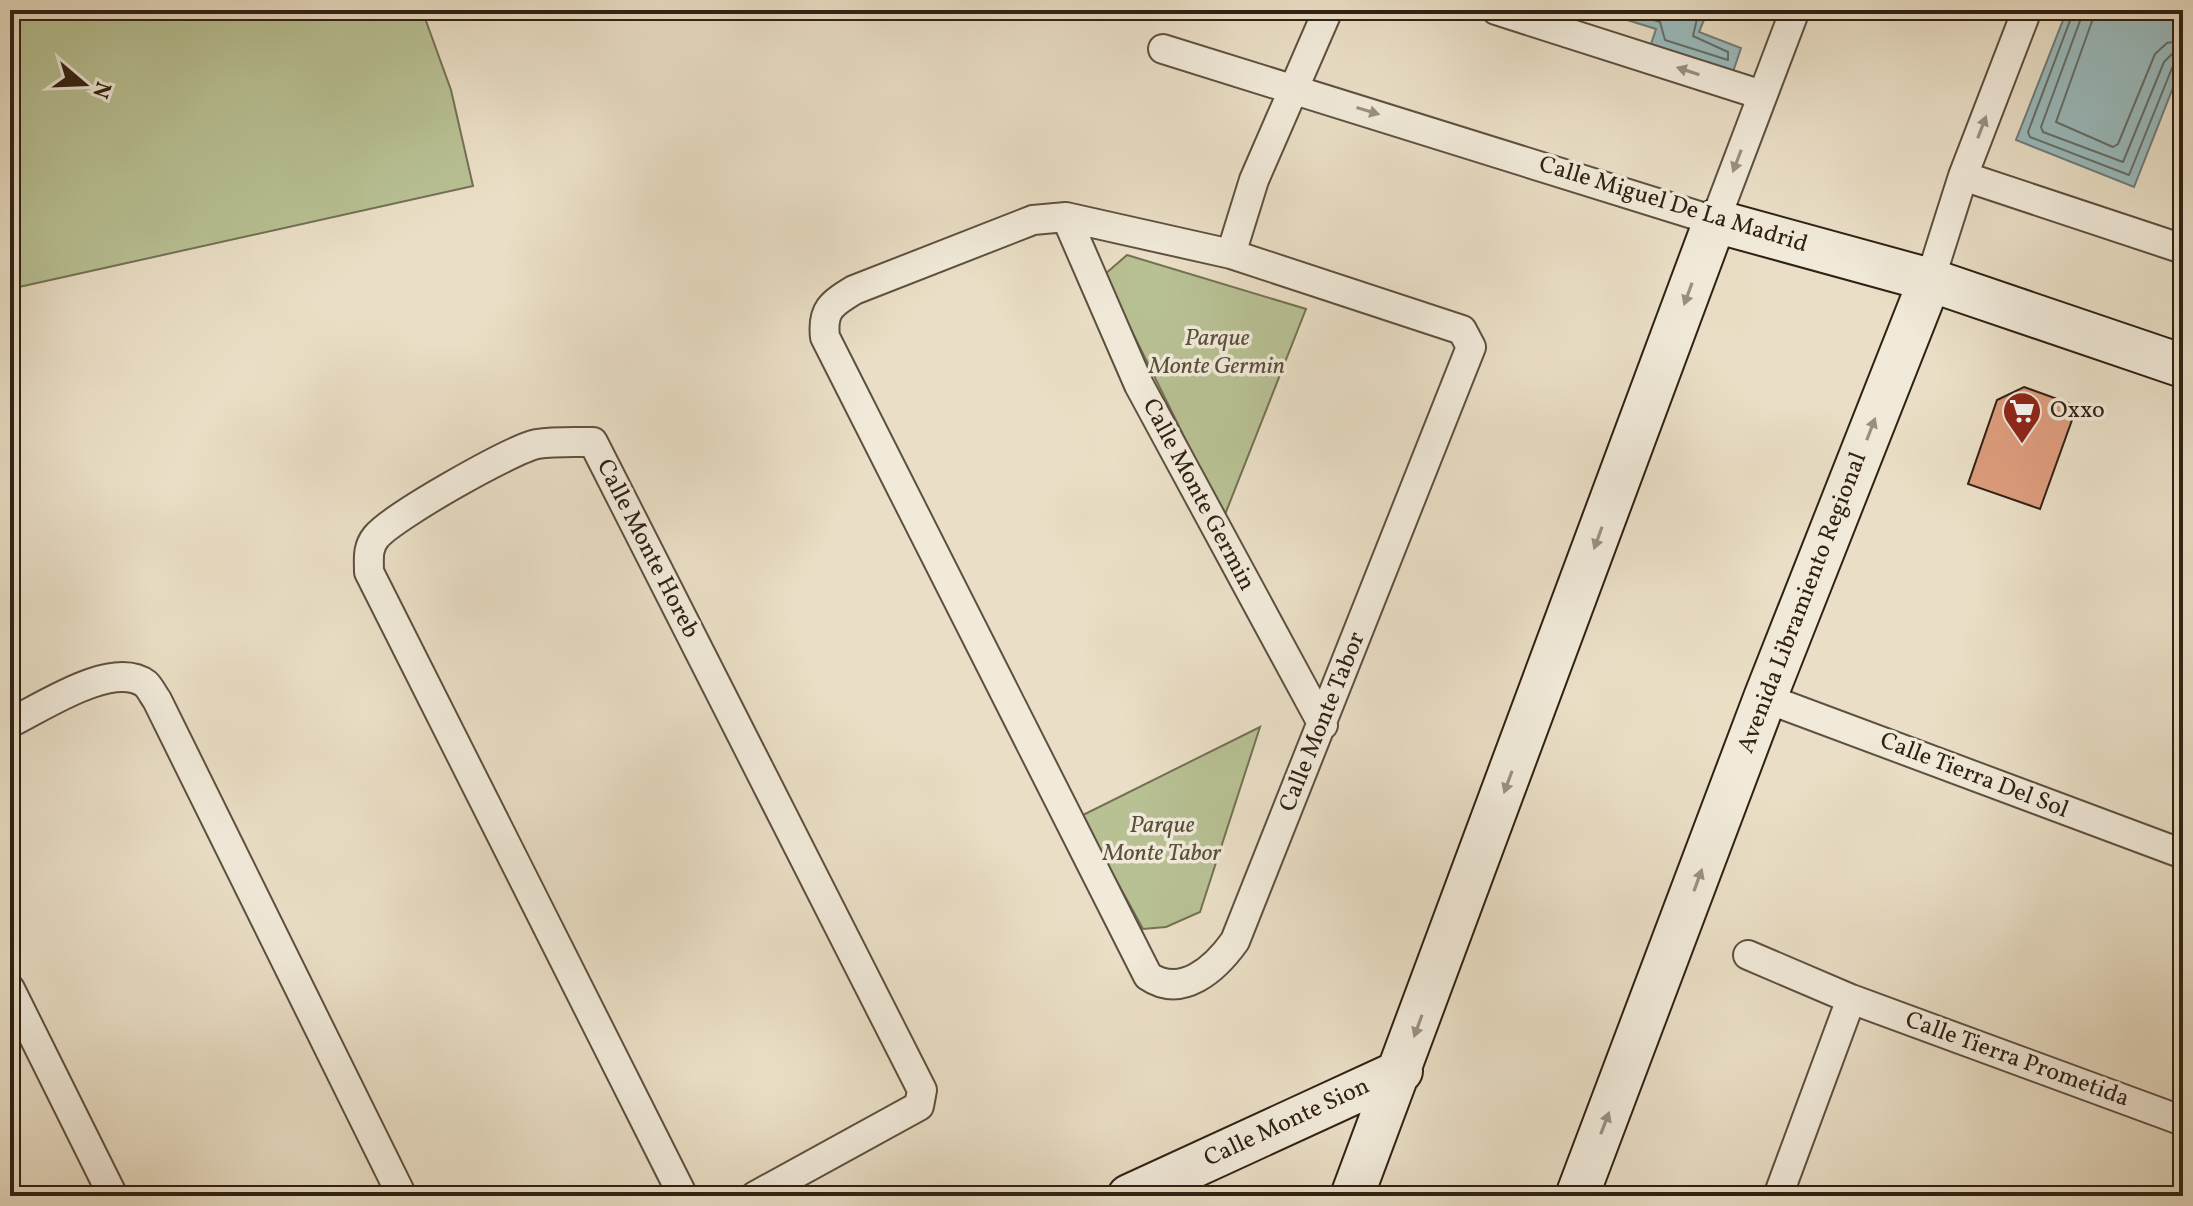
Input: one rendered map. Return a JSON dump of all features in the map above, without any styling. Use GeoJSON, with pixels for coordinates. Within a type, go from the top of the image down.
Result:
{"type":"FeatureCollection","features":[{"type":"Feature","properties":{"kind":"street"},"geometry":{"type":"LineString","coordinates":[[1231,254],[1254,180],[1328,10]]}},
{"type":"Feature","properties":{"kind":"street"},"geometry":{"type":"LineString","coordinates":[[1496,10],[1762,95]]}},
{"type":"Feature","properties":{"kind":"street"},"geometry":{"type":"LineString","coordinates":[[1352,1196],[1795,10]]}},
{"type":"Feature","properties":{"kind":"street","name":"Avenida Libramiento Regional"},"geometry":{"type":"LineString","coordinates":[[1577,1196],[1765,698],[1930,280],[1963,176],[2027,10]]}},
{"type":"Feature","properties":{"kind":"street","name":"Calle Miguel De La Madrid"},"geometry":{"type":"LineString","coordinates":[[1163,49],[1715,221],[1930,280],[2183,366]]}},
{"type":"Feature","properties":{"kind":"street"},"geometry":{"type":"LineString","coordinates":[[1963,176],[2183,249]]}},
{"type":"Feature","properties":{"kind":"street","name":"Calle Monte Tabor"},"geometry":{"type":"LineString","coordinates":[[1066,217],[1231,254],[1462,330],[1471,347],[1235,941],[1220,962],[1174,987],[1162,985],[1148,976],[825,337],[823,319],[828,305],[854,290],[1033,220],[1066,217]]}},
{"type":"Feature","properties":{"kind":"street","name":"Calle Monte Germin"},"geometry":{"type":"LineString","coordinates":[[1066,217],[1139,385],[1323,725]]}},
{"type":"Feature","properties":{"kind":"street","name":"Calle Monte Horeb"},"geometry":{"type":"LineString","coordinates":[[683,1196],[369,572],[368,552],[375,538],[389,525],[431,497],[534,445],[593,442],[922,1090],[919,1106],[755,1196]]}},
{"type":"Feature","properties":{"kind":"street"},"geometry":{"type":"LineString","coordinates":[[10,723],[91,682],[121,675],[145,684],[157,700],[402,1196]]}},
{"type":"Feature","properties":{"kind":"street","name":"Calle Tierra Del Sol"},"geometry":{"type":"LineString","coordinates":[[1765,698],[2183,854]]}},
{"type":"Feature","properties":{"kind":"street","name":"Calle Tierra Prometida"},"geometry":{"type":"LineString","coordinates":[[1748,955],[1851,999],[2183,1121]]}},
{"type":"Feature","properties":{"kind":"street"},"geometry":{"type":"LineString","coordinates":[[10,989],[113,1196]]}},
{"type":"Feature","properties":{"kind":"street"},"geometry":{"type":"LineString","coordinates":[[1778,1196],[1851,999]]}},
{"type":"Feature","properties":{"kind":"street","name":"Calle Monte Sion"},"geometry":{"type":"LineString","coordinates":[[1129,1196],[1401,1071]]}},
{"type":"Feature","properties":{"kind":"green space"},"geometry":{"type":"Polygon","coordinates":[[[10,10],[422,10],[451,90],[473,186],[10,289],[10,10]]]}},
{"type":"Feature","properties":{"kind":"green space","name":"Parque Monte Germin"},"geometry":{"type":"Polygon","coordinates":[[[1127,255],[1306,309],[1224,517],[1104,275],[1127,255]]]}},
{"type":"Feature","properties":{"kind":"green space","name":"Parque Monte Tabor"},"geometry":{"type":"Polygon","coordinates":[[[1260,727],[1200,912],[1166,927],[1143,929],[1081,816],[1260,727]]]}},
{"type":"Feature","properties":{"kind":"water"},"geometry":{"type":"Polygon","coordinates":[[[1595,10],[1708,10],[1699,32],[1741,48],[1733,72],[1651,44],[1656,29],[1595,10]]]}},
{"type":"Feature","properties":{"kind":"water"},"geometry":{"type":"Polygon","coordinates":[[[2067,10],[2183,10],[2183,62],[2134,187],[2016,140],[2067,10]]]}},
{"type":"Feature","properties":{"kind":"building","name":"Oxxo"},"geometry":{"type":"Polygon","coordinates":[[[2024,387],[2077,406],[2040,509],[1968,484],[1997,400],[2024,387]]]}},
{"type":"Feature","properties":{"kind":"place","name":"Oxxo"},"geometry":{"type":"Point","coordinates":[2022,445]}}]}
